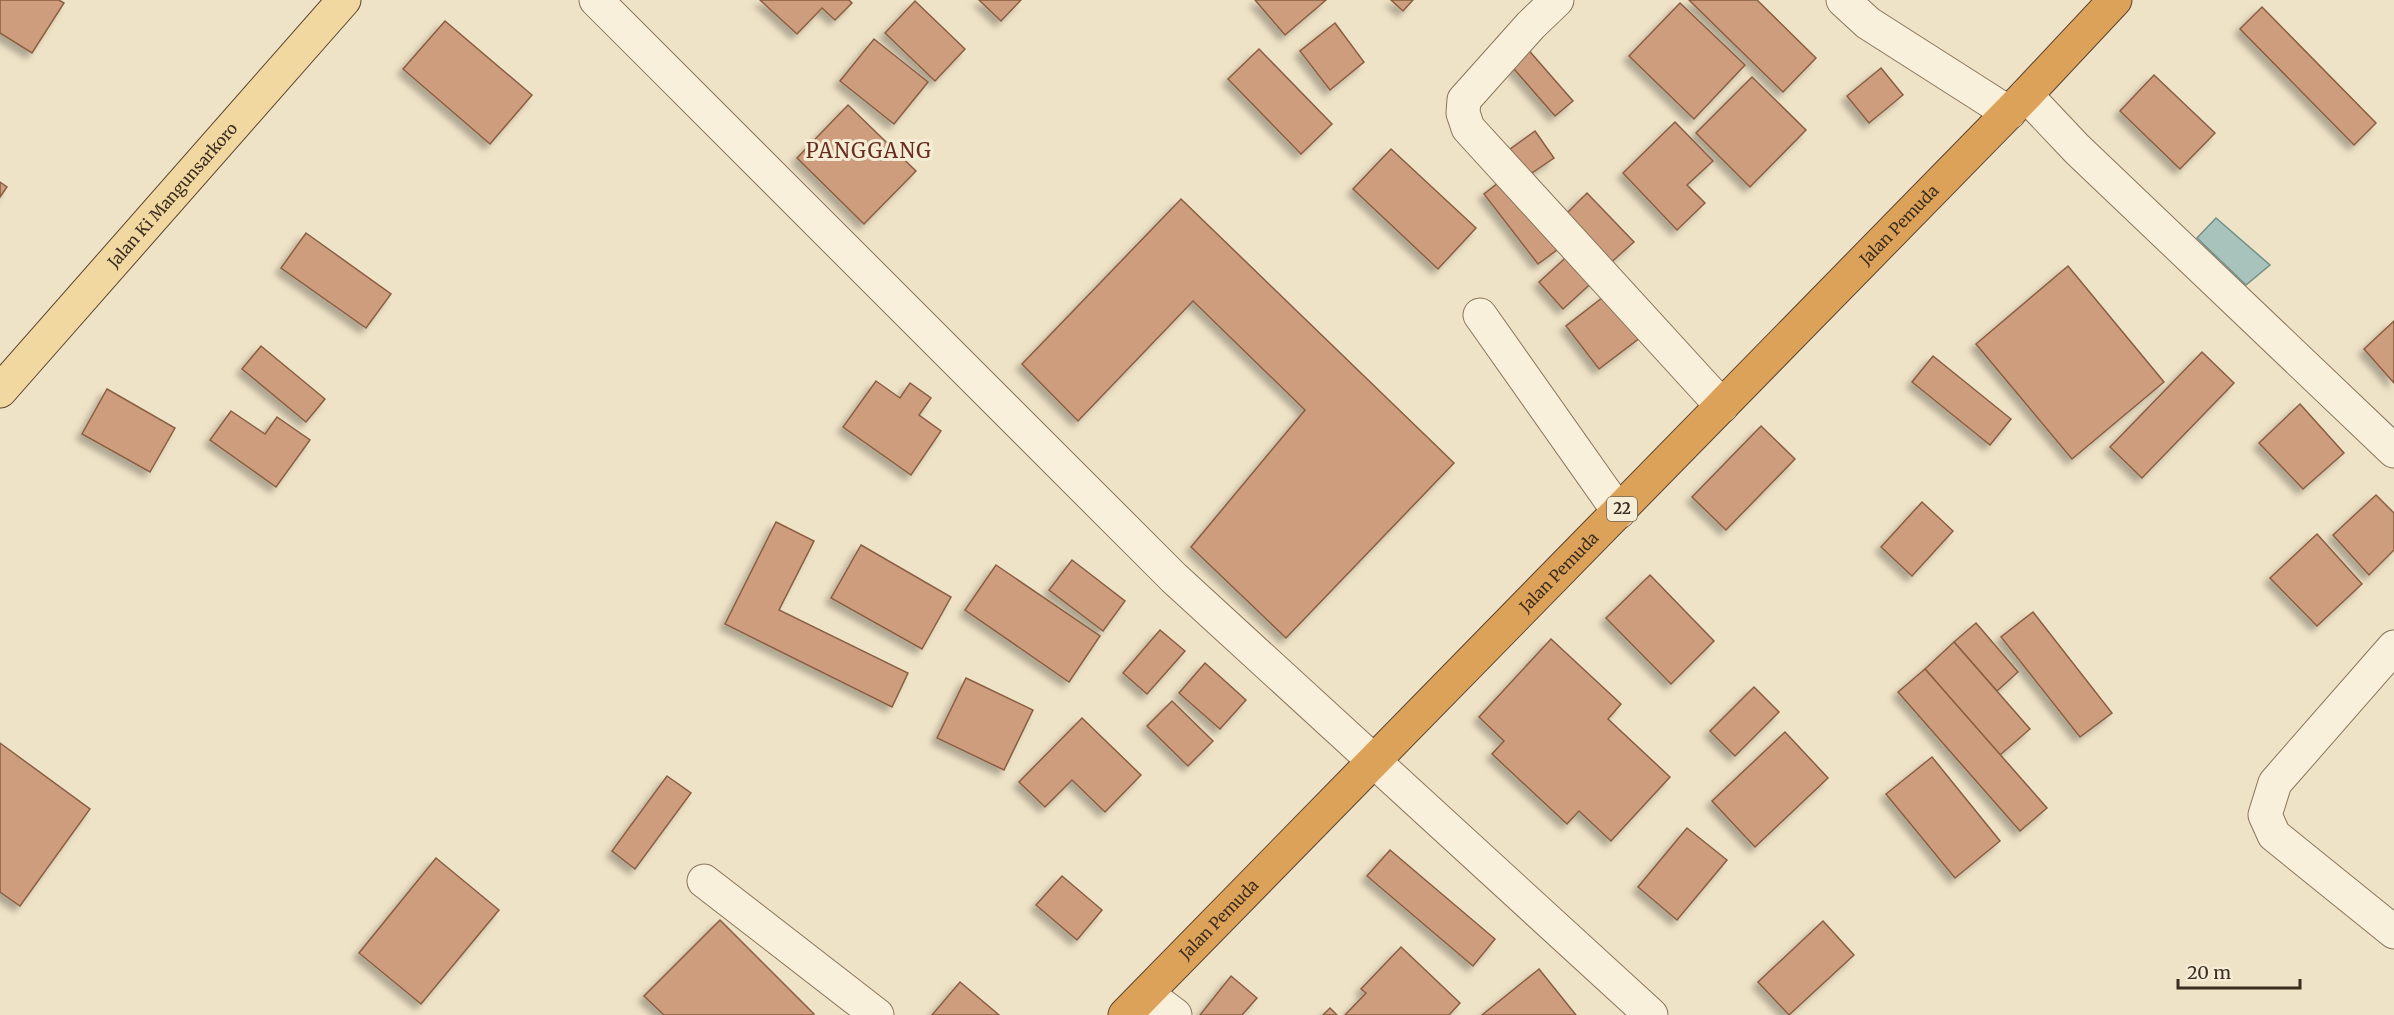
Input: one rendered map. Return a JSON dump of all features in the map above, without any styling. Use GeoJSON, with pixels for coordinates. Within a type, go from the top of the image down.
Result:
{"type":"FeatureCollection","features":[{"type":"Feature","properties":{"kind":"highway","name":"Jalan Pemuda"},"geometry":{"type":"LineString","coordinates":[[1136,1005],[2017,104],[2115,0]]}},
{"type":"Feature","properties":{"kind":"main road","name":"Jalan Ki Mangunsarkoro"},"geometry":{"type":"LineString","coordinates":[[0,391],[344,0]]}},
{"type":"Feature","properties":{"kind":"street"},"geometry":{"type":"LineString","coordinates":[[596,0],[1174,578],[1651,1015]]}},
{"type":"Feature","properties":{"kind":"street"},"geometry":{"type":"LineString","coordinates":[[1557,0],[1531,25],[1464,100],[1463,113],[1467,128],[1722,406]]}},
{"type":"Feature","properties":{"kind":"street"},"geometry":{"type":"LineString","coordinates":[[1843,0],[1868,22],[2017,104],[2077,149],[2394,451]]}},
{"type":"Feature","properties":{"kind":"street"},"geometry":{"type":"LineString","coordinates":[[1480,315],[1619,512]]}},
{"type":"Feature","properties":{"kind":"street"},"geometry":{"type":"LineString","coordinates":[[2394,647],[2275,783],[2265,814],[2274,835],[2394,932]]}},
{"type":"Feature","properties":{"kind":"street"},"geometry":{"type":"LineString","coordinates":[[704,881],[877,1015]]}},
{"type":"Feature","properties":{"kind":"street"},"geometry":{"type":"LineString","coordinates":[[1136,1005],[1175,1015]]}},
{"type":"Feature","properties":{"kind":"water"},"geometry":{"type":"Polygon","coordinates":[[[2216,218],[2270,265],[2246,285],[2197,238],[2216,218]]]}},
{"type":"Feature","properties":{"kind":"building"},"geometry":{"type":"Polygon","coordinates":[[[0,0],[59,0],[64,3],[32,53],[0,33],[0,0]]]}},
{"type":"Feature","properties":{"kind":"building"},"geometry":{"type":"Polygon","coordinates":[[[760,0],[849,0],[852,3],[835,20],[822,8],[797,34],[760,0]]]}},
{"type":"Feature","properties":{"kind":"building"},"geometry":{"type":"Polygon","coordinates":[[[979,0],[1021,0],[1001,21],[979,0]]]}},
{"type":"Feature","properties":{"kind":"building"},"geometry":{"type":"Polygon","coordinates":[[[1255,0],[1326,0],[1285,35],[1255,0]]]}},
{"type":"Feature","properties":{"kind":"building"},"geometry":{"type":"Polygon","coordinates":[[[1391,0],[1413,0],[1403,11],[1391,0]]]}},
{"type":"Feature","properties":{"kind":"building"},"geometry":{"type":"Polygon","coordinates":[[[1689,0],[1757,0],[1816,58],[1783,92],[1689,0]]]}},
{"type":"Feature","properties":{"kind":"building"},"geometry":{"type":"Polygon","coordinates":[[[915,1],[965,49],[935,81],[885,33],[915,1]]]}},
{"type":"Feature","properties":{"kind":"building"},"geometry":{"type":"Polygon","coordinates":[[[1680,3],[1745,65],[1694,119],[1629,56],[1680,3]]]}},
{"type":"Feature","properties":{"kind":"building"},"geometry":{"type":"Polygon","coordinates":[[[2262,7],[2376,123],[2354,145],[2240,29],[2262,7]]]}},
{"type":"Feature","properties":{"kind":"building"},"geometry":{"type":"Polygon","coordinates":[[[445,21],[532,95],[490,144],[403,69],[445,21]]]}},
{"type":"Feature","properties":{"kind":"building"},"geometry":{"type":"Polygon","coordinates":[[[1335,23],[1364,62],[1330,90],[1300,51],[1335,23]]]}},
{"type":"Feature","properties":{"kind":"building"},"geometry":{"type":"Polygon","coordinates":[[[874,39],[928,82],[894,124],[840,81],[874,39]]]}},
{"type":"Feature","properties":{"kind":"building"},"geometry":{"type":"Polygon","coordinates":[[[1525,46],[1573,101],[1555,116],[1507,61],[1525,46]]]}},
{"type":"Feature","properties":{"kind":"building"},"geometry":{"type":"Polygon","coordinates":[[[1259,49],[1332,124],[1301,154],[1228,79],[1259,49]]]}},
{"type":"Feature","properties":{"kind":"building"},"geometry":{"type":"Polygon","coordinates":[[[1881,68],[1903,95],[1869,123],[1847,96],[1881,68]]]}},
{"type":"Feature","properties":{"kind":"building"},"geometry":{"type":"Polygon","coordinates":[[[2154,75],[2215,133],[2180,169],[2120,111],[2154,75]]]}},
{"type":"Feature","properties":{"kind":"building"},"geometry":{"type":"Polygon","coordinates":[[[1752,77],[1806,130],[1750,187],[1696,133],[1752,77]]]}},
{"type":"Feature","properties":{"kind":"building"},"geometry":{"type":"Polygon","coordinates":[[[848,105],[916,171],[864,224],[797,158],[848,105]]]}},
{"type":"Feature","properties":{"kind":"building"},"geometry":{"type":"Polygon","coordinates":[[[1675,122],[1713,161],[1687,185],[1705,203],[1677,230],[1623,173],[1675,122]]]}},
{"type":"Feature","properties":{"kind":"building"},"geometry":{"type":"Polygon","coordinates":[[[1535,131],[1554,158],[1520,181],[1502,155],[1535,131]]]}},
{"type":"Feature","properties":{"kind":"building"},"geometry":{"type":"Polygon","coordinates":[[[1391,149],[1476,228],[1438,269],[1353,189],[1391,149]]]}},
{"type":"Feature","properties":{"kind":"building"},"geometry":{"type":"Polygon","coordinates":[[[1507,176],[1561,247],[1538,264],[1484,194],[1507,176]]]}},
{"type":"Feature","properties":{"kind":"building"},"geometry":{"type":"Polygon","coordinates":[[[0,182],[7,187],[0,197],[0,182]]]}},
{"type":"Feature","properties":{"kind":"building"},"geometry":{"type":"Polygon","coordinates":[[[1587,193],[1634,242],[1607,266],[1562,218],[1587,193]]]}},
{"type":"Feature","properties":{"kind":"building"},"geometry":{"type":"Polygon","coordinates":[[[1181,199],[1454,463],[1286,638],[1191,547],[1305,410],[1193,301],[1078,421],[1022,364],[1181,199]]]}},
{"type":"Feature","properties":{"kind":"building"},"geometry":{"type":"Polygon","coordinates":[[[306,233],[391,294],[366,328],[281,268],[306,233]]]}},
{"type":"Feature","properties":{"kind":"building"},"geometry":{"type":"Polygon","coordinates":[[[1573,251],[1597,278],[1563,309],[1539,282],[1573,251]]]}},
{"type":"Feature","properties":{"kind":"building"},"geometry":{"type":"Polygon","coordinates":[[[2068,266],[2164,382],[2072,459],[1976,344],[2068,266]]]}},
{"type":"Feature","properties":{"kind":"building"},"geometry":{"type":"Polygon","coordinates":[[[1607,294],[1641,337],[1599,369],[1566,326],[1607,294]]]}},
{"type":"Feature","properties":{"kind":"building"},"geometry":{"type":"Polygon","coordinates":[[[2394,321],[2394,383],[2364,349],[2394,321]]]}},
{"type":"Feature","properties":{"kind":"building"},"geometry":{"type":"Polygon","coordinates":[[[261,346],[325,399],[306,422],[242,369],[261,346]]]}},
{"type":"Feature","properties":{"kind":"building"},"geometry":{"type":"Polygon","coordinates":[[[2202,352],[2234,383],[2142,478],[2110,447],[2202,352]]]}},
{"type":"Feature","properties":{"kind":"building"},"geometry":{"type":"Polygon","coordinates":[[[1933,356],[2011,419],[1990,445],[1912,382],[1933,356]]]}},
{"type":"Feature","properties":{"kind":"building"},"geometry":{"type":"Polygon","coordinates":[[[876,381],[900,398],[910,383],[931,398],[919,415],[941,431],[911,475],[843,427],[876,381]]]}},
{"type":"Feature","properties":{"kind":"building"},"geometry":{"type":"Polygon","coordinates":[[[107,389],[175,428],[150,472],[82,434],[107,389]]]}},
{"type":"Feature","properties":{"kind":"building"},"geometry":{"type":"Polygon","coordinates":[[[2300,404],[2344,453],[2303,489],[2259,443],[2300,404]]]}},
{"type":"Feature","properties":{"kind":"building"},"geometry":{"type":"Polygon","coordinates":[[[231,411],[265,434],[277,417],[310,440],[276,487],[210,440],[231,411]]]}},
{"type":"Feature","properties":{"kind":"building"},"geometry":{"type":"Polygon","coordinates":[[[1761,426],[1795,459],[1726,530],[1692,497],[1761,426]]]}},
{"type":"Feature","properties":{"kind":"building"},"geometry":{"type":"Polygon","coordinates":[[[2376,495],[2394,513],[2394,550],[2369,575],[2333,535],[2376,495]]]}},
{"type":"Feature","properties":{"kind":"building"},"geometry":{"type":"Polygon","coordinates":[[[1922,502],[1953,531],[1912,576],[1881,547],[1922,502]]]}},
{"type":"Feature","properties":{"kind":"building"},"geometry":{"type":"Polygon","coordinates":[[[776,522],[814,541],[779,610],[908,673],[892,707],[725,624],[776,522]]]}},
{"type":"Feature","properties":{"kind":"building"},"geometry":{"type":"Polygon","coordinates":[[[2317,534],[2362,584],[2317,626],[2270,578],[2317,534]]]}},
{"type":"Feature","properties":{"kind":"building"},"geometry":{"type":"Polygon","coordinates":[[[861,545],[951,597],[922,649],[831,598],[861,545]]]}},
{"type":"Feature","properties":{"kind":"building"},"geometry":{"type":"Polygon","coordinates":[[[1072,560],[1125,601],[1103,631],[1049,590],[1072,560]]]}},
{"type":"Feature","properties":{"kind":"building"},"geometry":{"type":"Polygon","coordinates":[[[996,565],[1100,636],[1069,682],[965,610],[996,565]]]}},
{"type":"Feature","properties":{"kind":"building"},"geometry":{"type":"Polygon","coordinates":[[[1650,575],[1714,641],[1671,684],[1606,618],[1650,575]]]}},
{"type":"Feature","properties":{"kind":"building"},"geometry":{"type":"Polygon","coordinates":[[[2033,612],[2112,713],[2080,737],[2001,637],[2033,612]]]}},
{"type":"Feature","properties":{"kind":"building"},"geometry":{"type":"Polygon","coordinates":[[[1976,623],[2018,672],[1997,691],[1954,642],[1976,623]]]}},
{"type":"Feature","properties":{"kind":"building"},"geometry":{"type":"Polygon","coordinates":[[[1160,630],[1185,651],[1147,694],[1123,673],[1160,630]]]}},
{"type":"Feature","properties":{"kind":"building"},"geometry":{"type":"Polygon","coordinates":[[[1551,639],[1621,704],[1608,719],[1670,777],[1611,841],[1579,811],[1567,824],[1492,754],[1504,741],[1479,717],[1551,639]]]}},
{"type":"Feature","properties":{"kind":"building"},"geometry":{"type":"Polygon","coordinates":[[[1954,642],[2030,729],[2000,755],[1925,669],[1954,642]]]}},
{"type":"Feature","properties":{"kind":"building"},"geometry":{"type":"Polygon","coordinates":[[[1205,663],[1246,700],[1220,729],[1179,693],[1205,663]]]}},
{"type":"Feature","properties":{"kind":"building"},"geometry":{"type":"Polygon","coordinates":[[[1925,669],[2047,808],[2020,831],[1898,692],[1925,669]]]}},
{"type":"Feature","properties":{"kind":"building"},"geometry":{"type":"Polygon","coordinates":[[[966,678],[1033,710],[1004,770],[937,738],[966,678]]]}},
{"type":"Feature","properties":{"kind":"building"},"geometry":{"type":"Polygon","coordinates":[[[1754,687],[1779,712],[1735,756],[1710,731],[1754,687]]]}},
{"type":"Feature","properties":{"kind":"building"},"geometry":{"type":"Polygon","coordinates":[[[1172,701],[1213,741],[1188,766],[1147,726],[1172,701]]]}},
{"type":"Feature","properties":{"kind":"building"},"geometry":{"type":"Polygon","coordinates":[[[1082,718],[1141,775],[1105,812],[1072,780],[1045,807],[1019,782],[1082,718]]]}},
{"type":"Feature","properties":{"kind":"building"},"geometry":{"type":"Polygon","coordinates":[[[1785,732],[1828,778],[1755,847],[1712,801],[1785,732]]]}},
{"type":"Feature","properties":{"kind":"building"},"geometry":{"type":"Polygon","coordinates":[[[0,743],[90,809],[20,906],[0,892],[0,743]]]}},
{"type":"Feature","properties":{"kind":"building"},"geometry":{"type":"Polygon","coordinates":[[[1932,757],[2000,841],[1955,878],[1886,794],[1932,757]]]}},
{"type":"Feature","properties":{"kind":"building"},"geometry":{"type":"Polygon","coordinates":[[[667,776],[691,793],[635,869],[612,851],[667,776]]]}},
{"type":"Feature","properties":{"kind":"building"},"geometry":{"type":"Polygon","coordinates":[[[1687,828],[1727,860],[1677,920],[1638,887],[1687,828]]]}},
{"type":"Feature","properties":{"kind":"building"},"geometry":{"type":"Polygon","coordinates":[[[1390,850],[1495,939],[1473,966],[1367,876],[1390,850]]]}},
{"type":"Feature","properties":{"kind":"building"},"geometry":{"type":"Polygon","coordinates":[[[436,858],[499,910],[421,1004],[359,953],[436,858]]]}},
{"type":"Feature","properties":{"kind":"building"},"geometry":{"type":"Polygon","coordinates":[[[1062,876],[1102,910],[1077,940],[1036,905],[1062,876]]]}},
{"type":"Feature","properties":{"kind":"building"},"geometry":{"type":"Polygon","coordinates":[[[720,920],[813,1015],[664,1015],[644,996],[720,920]]]}},
{"type":"Feature","properties":{"kind":"building"},"geometry":{"type":"Polygon","coordinates":[[[1823,921],[1854,955],[1789,1015],[1758,982],[1823,921]]]}},
{"type":"Feature","properties":{"kind":"building"},"geometry":{"type":"Polygon","coordinates":[[[1401,947],[1460,1003],[1449,1015],[1345,1015],[1366,993],[1361,989],[1401,947]]]}},
{"type":"Feature","properties":{"kind":"building"},"geometry":{"type":"Polygon","coordinates":[[[1539,969],[1576,1015],[1482,1015],[1539,969]]]}},
{"type":"Feature","properties":{"kind":"building"},"geometry":{"type":"Polygon","coordinates":[[[1231,976],[1257,998],[1242,1015],[1200,1015],[1231,976]]]}},
{"type":"Feature","properties":{"kind":"building"},"geometry":{"type":"Polygon","coordinates":[[[960,982],[999,1015],[932,1015],[960,982]]]}},
{"type":"Feature","properties":{"kind":"building"},"geometry":{"type":"Polygon","coordinates":[[[1330,1008],[1337,1015],[1323,1015],[1330,1008]]]}},
{"type":"Feature","properties":{"kind":"district","name":"PANGGANG"},"geometry":{"type":"Point","coordinates":[869,151]}}]}
